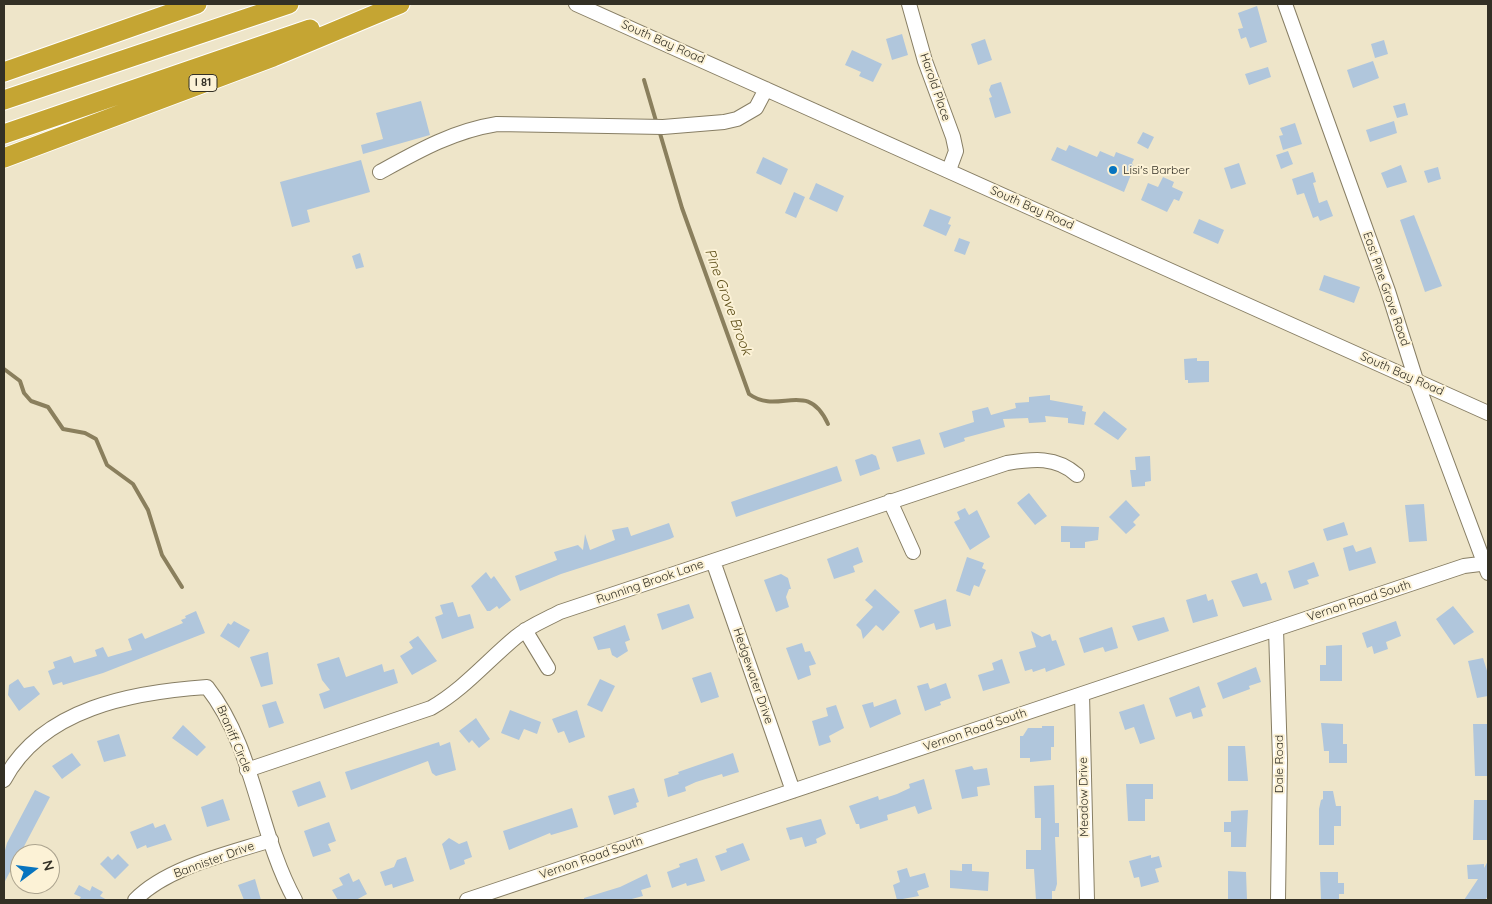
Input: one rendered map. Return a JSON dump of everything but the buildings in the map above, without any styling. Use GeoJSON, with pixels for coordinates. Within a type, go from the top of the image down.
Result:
{"type":"FeatureCollection","features":[{"type":"Feature","properties":{"kind":"highway"},"geometry":{"type":"LineString","coordinates":[[4,72],[197,4]]}},
{"type":"Feature","properties":{"kind":"highway"},"geometry":{"type":"LineString","coordinates":[[4,100],[289,4]]}},
{"type":"Feature","properties":{"kind":"highway"},"geometry":{"type":"LineString","coordinates":[[4,134],[146,84],[388,4]]}},
{"type":"Feature","properties":{"kind":"highway","name":"I 81"},"geometry":{"type":"LineString","coordinates":[[4,158],[273,57],[400,4]]}},
{"type":"Feature","properties":{"kind":"street","name":"South Bay Road"},"geometry":{"type":"LineString","coordinates":[[576,4],[1488,413]]}},
{"type":"Feature","properties":{"kind":"street","name":"Harold Place"},"geometry":{"type":"LineString","coordinates":[[909,4],[925,62],[953,137],[956,152],[949,170]]}},
{"type":"Feature","properties":{"kind":"street","name":"East Pine Grove Road"},"geometry":{"type":"LineString","coordinates":[[1285,4],[1388,291],[1416,380],[1487,567]]}},
{"type":"Feature","properties":{"kind":"street"},"geometry":{"type":"LineString","coordinates":[[380,172],[439,140],[473,128],[497,124],[663,127],[737,119],[756,108],[766,89]]}},
{"type":"Feature","properties":{"kind":"street","name":"Running Brook Lane"},"geometry":{"type":"LineString","coordinates":[[248,770],[431,708],[451,696],[472,679],[525,630],[560,612],[1007,463],[1032,459],[1055,461],[1078,475]]}},
{"type":"Feature","properties":{"kind":"street"},"geometry":{"type":"LineString","coordinates":[[890,502],[914,552]]}},
{"type":"Feature","properties":{"kind":"street","name":"Hedgewater Drive"},"geometry":{"type":"LineString","coordinates":[[713,561],[793,791]]}},
{"type":"Feature","properties":{"kind":"street","name":"Vernon Road South"},"geometry":{"type":"LineString","coordinates":[[469,900],[1464,566],[1487,567]]}},
{"type":"Feature","properties":{"kind":"street","name":"Dale Road"},"geometry":{"type":"LineString","coordinates":[[1276,629],[1280,760],[1278,900]]}},
{"type":"Feature","properties":{"kind":"street"},"geometry":{"type":"LineString","coordinates":[[525,630],[548,668]]}},
{"type":"Feature","properties":{"kind":"street","name":"Braniff Circle"},"geometry":{"type":"LineString","coordinates":[[4,780],[10,767],[35,738],[76,714],[149,692],[207,687],[226,715],[248,770],[271,840],[295,900]]}},
{"type":"Feature","properties":{"kind":"street","name":"Meadow Drive"},"geometry":{"type":"LineString","coordinates":[[1082,694],[1087,900]]}},
{"type":"Feature","properties":{"kind":"street","name":"Bannister Drive"},"geometry":{"type":"LineString","coordinates":[[135,900],[146,890],[168,877],[208,860],[271,840]]}},
{"type":"Feature","properties":{"kind":"waterway","name":"Pine Grove Brook"},"geometry":{"type":"LineString","coordinates":[[644,80],[656,121]]}},
{"type":"Feature","properties":{"kind":"waterway","name":"Pine Grove Brook"},"geometry":{"type":"LineString","coordinates":[[659,130],[682,208],[749,394],[760,400],[771,402],[802,400],[811,403],[820,410],[828,424]]}},
{"type":"Feature","properties":{"kind":"waterway"},"geometry":{"type":"LineString","coordinates":[[4,369],[20,381],[24,393],[31,401],[48,407],[63,429],[85,433],[96,439],[107,465],[133,484],[148,510],[162,555],[182,587]]}},
{"type":"Feature","properties":{"kind":"place","name":"Lisi's Barber"},"geometry":{"type":"Point","coordinates":[1113,170]}}]}
